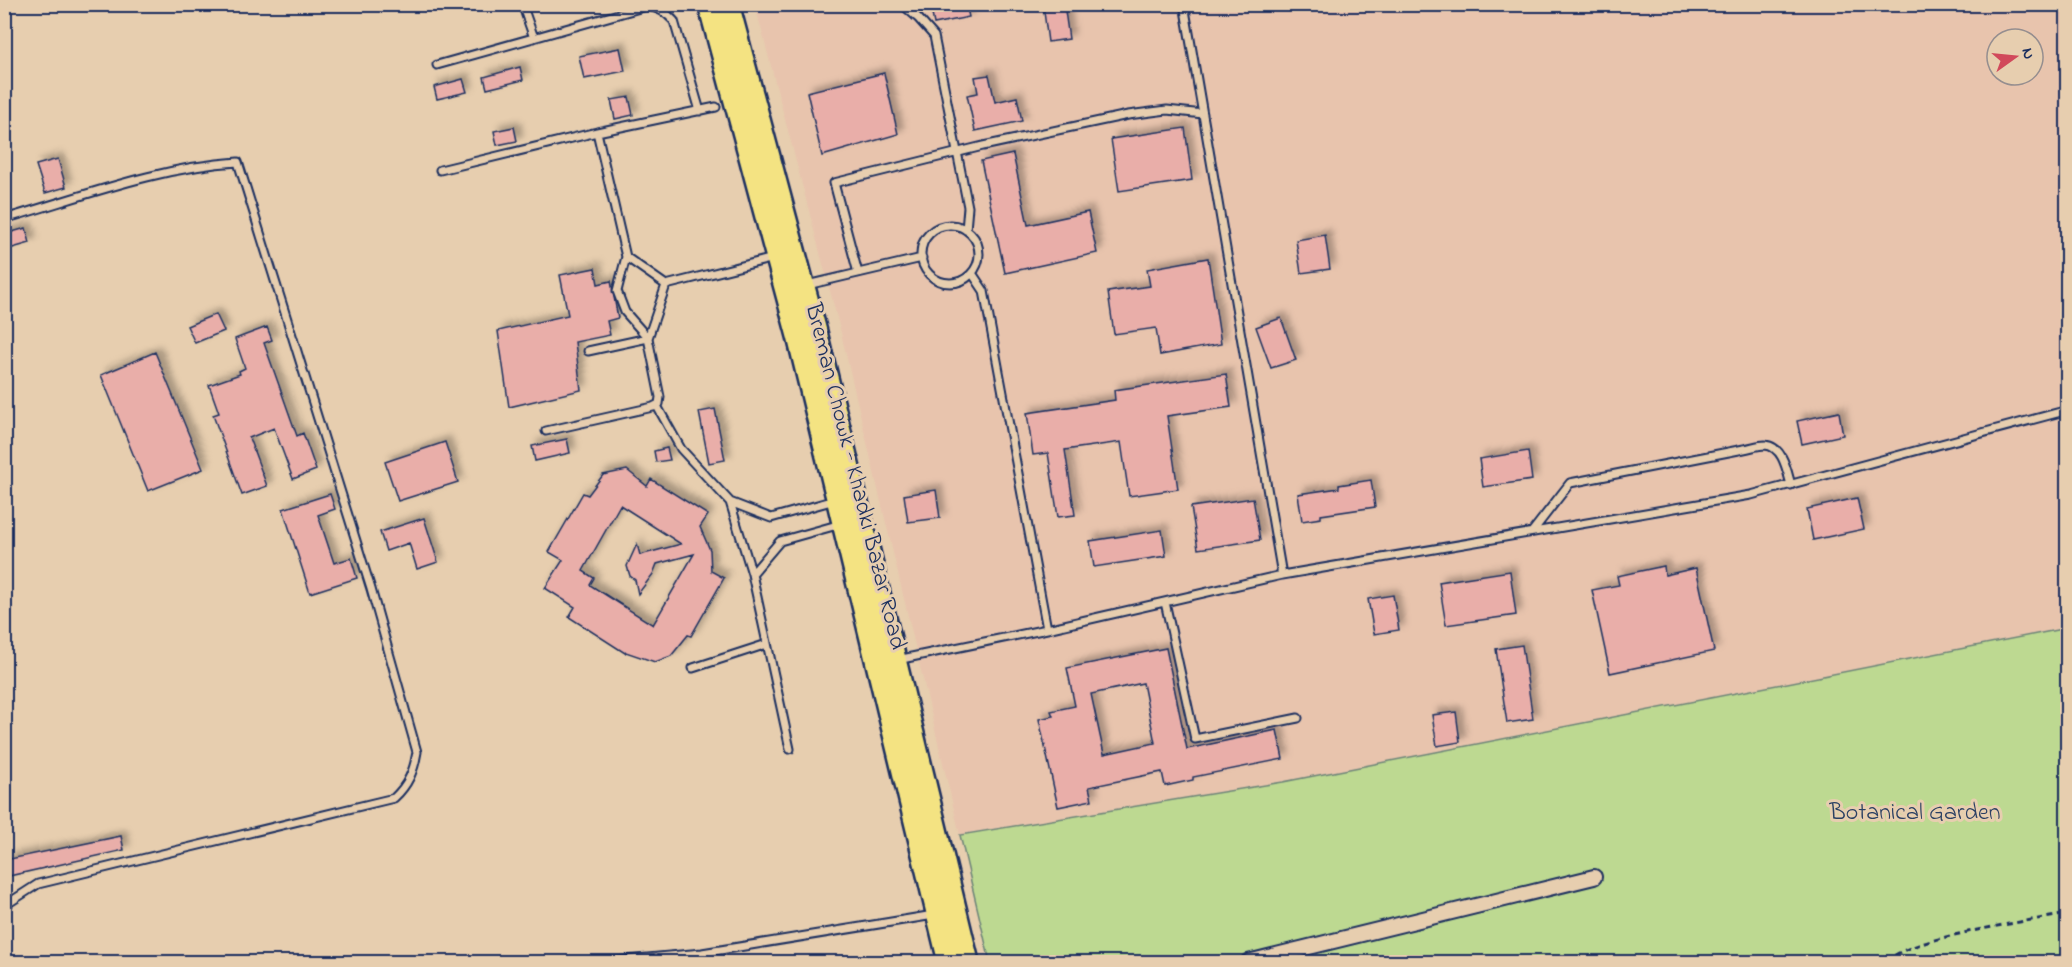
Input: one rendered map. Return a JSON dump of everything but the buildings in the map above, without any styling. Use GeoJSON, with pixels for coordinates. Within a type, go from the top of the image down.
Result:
{"type":"FeatureCollection","features":[{"type":"Feature","properties":{"kind":"main road","name":"Breman Chowk - Khadki Bazar Road"},"geometry":{"type":"LineString","coordinates":[[709,4],[777,257],[795,289],[896,661],[968,963]]}},
{"type":"Feature","properties":{"kind":"main road","name":"Breman Chowk - Khadki Bazar Road"},"geometry":{"type":"LineString","coordinates":[[728,4],[795,289],[843,524],[949,963]]}},
{"type":"Feature","properties":{"kind":"street"},"geometry":{"type":"LineString","coordinates":[[1248,963],[1594,877]]}},
{"type":"Feature","properties":{"kind":"lane"},"geometry":{"type":"LineString","coordinates":[[522,4],[534,38]]}},
{"type":"Feature","properties":{"kind":"lane"},"geometry":{"type":"LineString","coordinates":[[902,4],[934,36],[968,207],[966,230]]}},
{"type":"Feature","properties":{"kind":"lane"},"geometry":{"type":"LineString","coordinates":[[1184,4],[1282,575]]}},
{"type":"Feature","properties":{"kind":"lane"},"geometry":{"type":"LineString","coordinates":[[437,65],[647,6],[662,10],[674,21],[700,111]]}},
{"type":"Feature","properties":{"kind":"lane"},"geometry":{"type":"LineString","coordinates":[[440,170],[597,132],[716,107]]}},
{"type":"Feature","properties":{"kind":"lane"},"geometry":{"type":"LineString","coordinates":[[858,273],[834,183],[983,146],[1128,115],[1167,110],[1203,114]]}},
{"type":"Feature","properties":{"kind":"lane"},"geometry":{"type":"LineString","coordinates":[[597,132],[626,257],[617,291],[625,312],[648,338],[660,397],[657,406]]}},
{"type":"Feature","properties":{"kind":"lane"},"geometry":{"type":"LineString","coordinates":[[4,219],[155,175],[201,164],[238,162],[370,589],[417,752],[415,765],[409,778],[394,798],[38,884],[4,906]]}},
{"type":"Feature","properties":{"kind":"lane"},"geometry":{"type":"LineString","coordinates":[[951,225],[966,230],[972,235],[979,250],[972,273],[958,282],[942,282],[928,273],[922,258],[924,242],[935,229],[951,225]]}},
{"type":"Feature","properties":{"kind":"lane"},"geometry":{"type":"LineString","coordinates":[[626,257],[666,285],[777,257]]}},
{"type":"Feature","properties":{"kind":"lane"},"geometry":{"type":"LineString","coordinates":[[795,289],[922,258]]}},
{"type":"Feature","properties":{"kind":"lane"},"geometry":{"type":"LineString","coordinates":[[972,273],[984,291],[1047,629]]}},
{"type":"Feature","properties":{"kind":"lane"},"geometry":{"type":"LineString","coordinates":[[648,338],[666,285]]}},
{"type":"Feature","properties":{"kind":"lane"},"geometry":{"type":"LineString","coordinates":[[588,351],[648,338]]}},
{"type":"Feature","properties":{"kind":"lane"},"geometry":{"type":"LineString","coordinates":[[546,432],[657,406]]}},
{"type":"Feature","properties":{"kind":"lane"},"geometry":{"type":"LineString","coordinates":[[657,406],[681,449],[730,502],[752,574],[790,749]]}},
{"type":"Feature","properties":{"kind":"lane"},"geometry":{"type":"LineString","coordinates":[[896,661],[1282,575],[1751,495],[2067,411]]}},
{"type":"Feature","properties":{"kind":"lane"},"geometry":{"type":"LineString","coordinates":[[1532,532],[1570,483],[1744,449],[1767,445],[1779,452],[1787,468],[1791,484]]}},
{"type":"Feature","properties":{"kind":"lane"},"geometry":{"type":"LineString","coordinates":[[730,502],[771,518],[838,500]]}},
{"type":"Feature","properties":{"kind":"lane"},"geometry":{"type":"LineString","coordinates":[[752,574],[780,541],[843,524]]}},
{"type":"Feature","properties":{"kind":"lane"},"geometry":{"type":"LineString","coordinates":[[1165,602],[1195,738],[1298,718]]}},
{"type":"Feature","properties":{"kind":"lane"},"geometry":{"type":"LineString","coordinates":[[693,668],[767,644]]}},
{"type":"Feature","properties":{"kind":"lane"},"geometry":{"type":"LineString","coordinates":[[604,963],[702,953],[937,914]]}},
{"type":"Feature","properties":{"kind":"path"},"geometry":{"type":"LineString","coordinates":[[1887,963],[1903,950],[1968,932],[2067,914]]}},
{"type":"Feature","properties":{"kind":"shaded area"},"geometry":{"type":"Polygon","coordinates":[[[755,5],[2067,5],[2067,628],[1283,782],[960,835],[840,329],[755,5]]]}},
{"type":"Feature","properties":{"kind":"green space","name":"Botanical Garden"},"geometry":{"type":"Polygon","coordinates":[[[2067,628],[2067,962],[990,962],[960,835],[1283,782],[2067,628]]]}}]}
